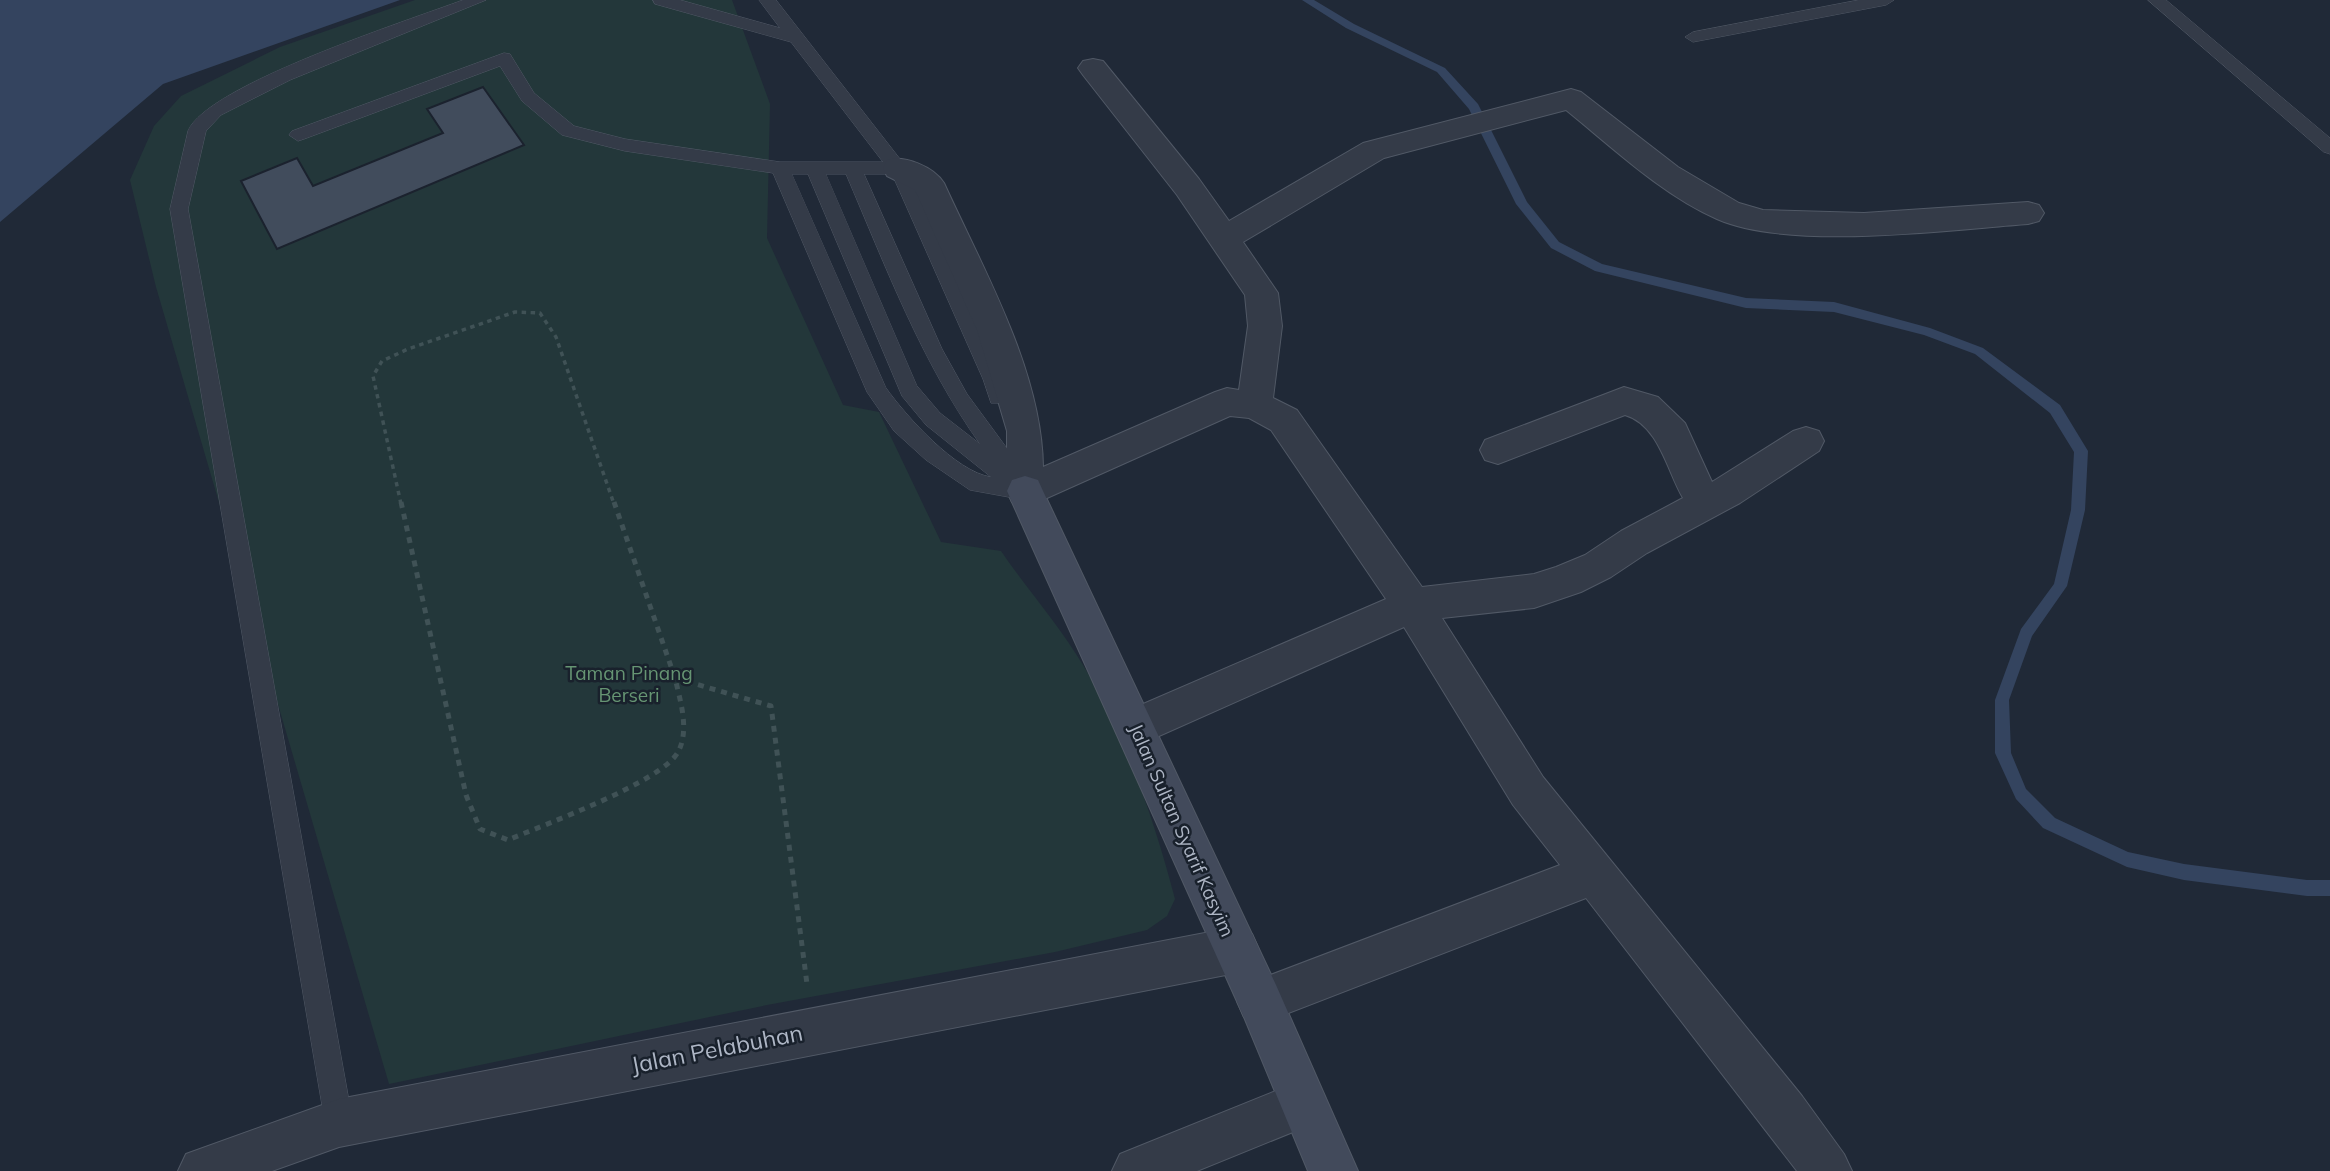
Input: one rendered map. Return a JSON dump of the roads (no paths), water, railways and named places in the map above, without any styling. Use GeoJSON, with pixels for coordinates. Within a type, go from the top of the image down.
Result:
{"type":"FeatureCollection","features":[{"type":"Feature","properties":{"kind":"main road","name":"Jalan Sultan Syarif Kasyim"},"geometry":{"type":"LineString","coordinates":[[1025,491],[1260,1001],[1333,1171]]}},
{"type":"Feature","properties":{"kind":"street"},"geometry":{"type":"LineString","coordinates":[[1093,68],[1188,187],[1261,293],[1264,350],[1255,405]]}},
{"type":"Feature","properties":{"kind":"street"},"geometry":{"type":"LineString","coordinates":[[1224,239],[1374,150],[1571,100],[1668,175],[1728,211],[1763,221],[1864,224],[2028,213]]}},
{"type":"Feature","properties":{"kind":"street"},"geometry":{"type":"LineString","coordinates":[[898,168],[928,183],[994,330],[1025,431],[1025,491],[1227,402],[1255,405],[1284,420],[1412,605],[1528,791],[1592,875],[1785,1112],[1827,1171]]}},
{"type":"Feature","properties":{"kind":"street"},"geometry":{"type":"LineString","coordinates":[[1498,450],[1624,401],[1646,407],[1672,433],[1687,473],[1705,502]]}},
{"type":"Feature","properties":{"kind":"street"},"geometry":{"type":"LineString","coordinates":[[1135,727],[1412,605],[1534,591],[1567,580],[1598,566],[1705,502],[1727,492],[1806,441]]}},
{"type":"Feature","properties":{"kind":"street"},"geometry":{"type":"LineString","coordinates":[[1260,1001],[1592,875]]}},
{"type":"Feature","properties":{"kind":"street","name":"Jalan Pelabuhan"},"geometry":{"type":"LineString","coordinates":[[203,1171],[339,1123],[1236,950]]}},
{"type":"Feature","properties":{"kind":"street"},"geometry":{"type":"LineString","coordinates":[[1137,1171],[1303,1104]]}},
{"type":"Feature","properties":{"kind":"lane"},"geometry":{"type":"LineString","coordinates":[[339,1123],[179,209],[200,125],[224,106],[280,78],[478,0]]}},
{"type":"Feature","properties":{"kind":"lane"},"geometry":{"type":"LineString","coordinates":[[661,0],[797,38]]}},
{"type":"Feature","properties":{"kind":"lane"},"geometry":{"type":"LineString","coordinates":[[767,0],[898,168]]}},
{"type":"Feature","properties":{"kind":"lane"},"geometry":{"type":"LineString","coordinates":[[1693,37],[1886,0]]}},
{"type":"Feature","properties":{"kind":"lane"},"geometry":{"type":"LineString","coordinates":[[2156,0],[2330,148]]}},
{"type":"Feature","properties":{"kind":"lane"},"geometry":{"type":"LineString","coordinates":[[298,135],[504,58],[528,97],[568,131],[625,145],[780,168],[898,168]]}},
{"type":"Feature","properties":{"kind":"lane"},"geometry":{"type":"LineString","coordinates":[[780,168],[877,392],[901,425],[934,454],[978,484],[1025,491]]}},
{"type":"Feature","properties":{"kind":"lane"},"geometry":{"type":"LineString","coordinates":[[814,168],[909,390],[933,419],[1025,491]]}},
{"type":"Feature","properties":{"kind":"lane"},"geometry":{"type":"LineString","coordinates":[[852,168],[932,350],[960,400],[1025,491]]}},
{"type":"Feature","properties":{"kind":"water"},"geometry":{"type":"Polygon","coordinates":[[[0,0],[400,0],[163,84],[0,222],[0,0]]]}},
{"type":"Feature","properties":{"kind":"waterway"},"geometry":{"type":"LineString","coordinates":[[1307,0],[1350,26],[1441,70],[1474,107],[1522,204],[1555,245],[1599,268],[1746,303],[1834,307],[1926,331],[1979,351],[2055,409],[2081,451],[2078,510],[2060,586],[2026,633],[2002,700],[2003,753],[2021,794],[2049,823],[2127,859],[2184,872],[2307,888],[2330,888]]}},
{"type":"Feature","properties":{"kind":"park label","name":"Taman Pinang Berseri"},"geometry":{"type":"Point","coordinates":[629,684]}}]}
